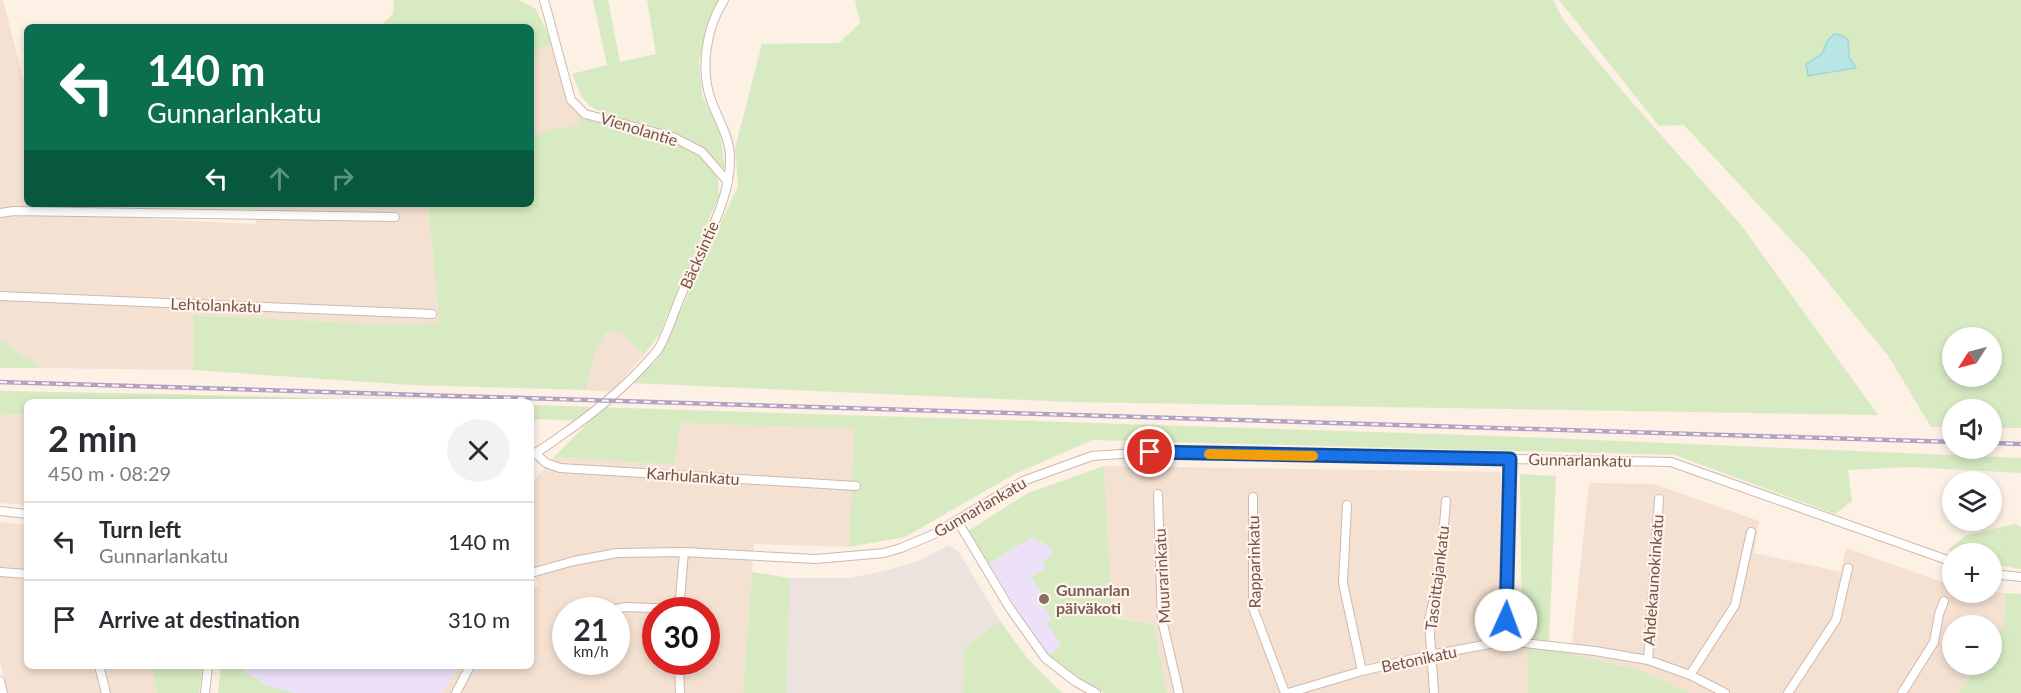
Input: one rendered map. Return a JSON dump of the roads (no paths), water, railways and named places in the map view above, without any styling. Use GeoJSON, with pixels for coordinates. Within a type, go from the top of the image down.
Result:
{"type":"FeatureCollection","features":[{"type":"Feature","properties":{"kind":"street","name":"Vienolantie"},"geometry":{"type":"LineString","coordinates":[[544,0],[572,100],[585,114],[674,137],[702,152],[728,182]]}},
{"type":"Feature","properties":{"kind":"street","name":"Bäcksintie"},"geometry":{"type":"LineString","coordinates":[[534,453],[609,400],[658,349],[716,217],[728,182],[730,157],[727,139],[711,100],[705,55],[717,11],[724,0]]}},
{"type":"Feature","properties":{"kind":"street"},"geometry":{"type":"LineString","coordinates":[[0,213],[14,211],[395,217]]}},
{"type":"Feature","properties":{"kind":"street","name":"Lehtolankatu"},"geometry":{"type":"LineString","coordinates":[[0,296],[432,314]]}},
{"type":"Feature","properties":{"kind":"street","name":"Gunnarlankatu"},"geometry":{"type":"LineString","coordinates":[[534,572],[574,561],[617,553],[684,552],[816,559],[875,555],[917,542],[1023,481],[1098,455],[1150,452],[1671,462],[1942,558]]}},
{"type":"Feature","properties":{"kind":"street","name":"Karhulankatu"},"geometry":{"type":"LineString","coordinates":[[534,455],[546,463],[560,468],[856,486]]}},
{"type":"Feature","properties":{"kind":"street"},"geometry":{"type":"LineString","coordinates":[[1506,641],[1510,459]]}},
{"type":"Feature","properties":{"kind":"street","name":"Muurarinkatu"},"geometry":{"type":"LineString","coordinates":[[1158,494],[1162,620],[1179,693]]}},
{"type":"Feature","properties":{"kind":"street","name":"Rapparinkatu"},"geometry":{"type":"LineString","coordinates":[[1253,497],[1253,608],[1286,693]]}},
{"type":"Feature","properties":{"kind":"street","name":"Ahdekaunokinkatu"},"geometry":{"type":"LineString","coordinates":[[1648,660],[1659,499]]}},
{"type":"Feature","properties":{"kind":"street","name":"Tasoittajankatu"},"geometry":{"type":"LineString","coordinates":[[1434,693],[1429,620],[1440,574],[1446,501]]}},
{"type":"Feature","properties":{"kind":"street"},"geometry":{"type":"LineString","coordinates":[[1347,505],[1343,583],[1362,671]]}},
{"type":"Feature","properties":{"kind":"street"},"geometry":{"type":"LineString","coordinates":[[0,511],[24,514]]}},
{"type":"Feature","properties":{"kind":"street"},"geometry":{"type":"LineString","coordinates":[[957,520],[1009,607],[1045,658],[1076,682],[1096,693]]}},
{"type":"Feature","properties":{"kind":"street"},"geometry":{"type":"LineString","coordinates":[[1690,675],[1735,605],[1751,532]]}},
{"type":"Feature","properties":{"kind":"street"},"geometry":{"type":"LineString","coordinates":[[681,597],[684,552]]}},
{"type":"Feature","properties":{"kind":"street"},"geometry":{"type":"LineString","coordinates":[[1788,693],[1836,620],[1848,568]]}},
{"type":"Feature","properties":{"kind":"street"},"geometry":{"type":"LineString","coordinates":[[0,572],[24,574]]}},
{"type":"Feature","properties":{"kind":"street"},"geometry":{"type":"LineString","coordinates":[[2002,575],[2021,577]]}},
{"type":"Feature","properties":{"kind":"street"},"geometry":{"type":"LineString","coordinates":[[1902,693],[1934,642],[1943,603]]}},
{"type":"Feature","properties":{"kind":"street","name":"Betonikatu"},"geometry":{"type":"LineString","coordinates":[[1286,693],[1362,671],[1506,641],[1595,651],[1648,660],[1690,675],[1723,693]]}},
{"type":"Feature","properties":{"kind":"street"},"geometry":{"type":"LineString","coordinates":[[100,669],[106,693]]}},
{"type":"Feature","properties":{"kind":"street"},"geometry":{"type":"LineString","coordinates":[[205,693],[208,669]]}},
{"type":"Feature","properties":{"kind":"street"},"geometry":{"type":"LineString","coordinates":[[456,693],[468,669]]}},
{"type":"Feature","properties":{"kind":"street"},"geometry":{"type":"LineString","coordinates":[[680,675],[680,693]]}},
{"type":"Feature","properties":{"kind":"street"},"geometry":{"type":"LineString","coordinates":[[0,681],[3,693]]}},
{"type":"Feature","properties":{"kind":"water"},"geometry":{"type":"Polygon","coordinates":[[[1834,34],[1841,35],[1848,40],[1849,57],[1856,68],[1808,76],[1806,64],[1822,54],[1828,40],[1834,34]]]}},
{"type":"Feature","properties":{"kind":"railway"},"geometry":{"type":"LineString","coordinates":[[0,382],[1942,442]]}},
{"type":"Feature","properties":{"kind":"railway"},"geometry":{"type":"LineString","coordinates":[[2002,443],[2021,444]]}},
{"type":"Feature","properties":{"kind":"place","name":"Gunnarlan päiväkoti"},"geometry":{"type":"Point","coordinates":[1044,599]}}]}
